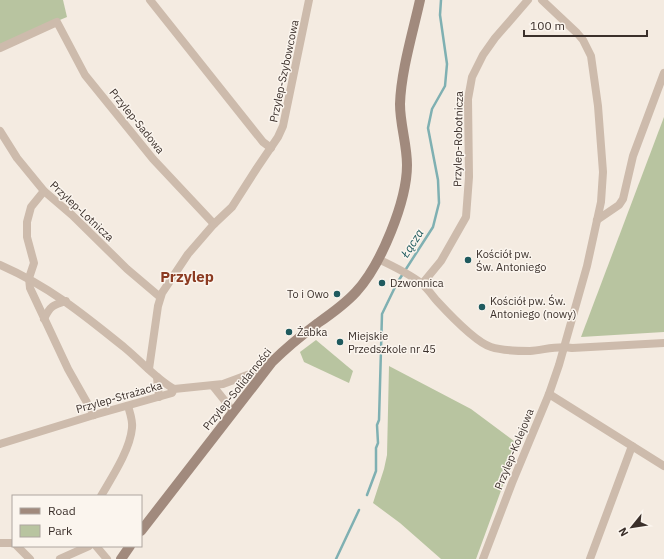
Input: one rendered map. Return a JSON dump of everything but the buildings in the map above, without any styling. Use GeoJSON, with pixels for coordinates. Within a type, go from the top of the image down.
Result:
{"type":"FeatureCollection","features":[{"type":"Feature","properties":{"kind":"main road","name":"Przylep-Solidarności"},"geometry":{"type":"LineString","coordinates":[[142,530],[266,368],[288,347],[351,297],[364,283],[378,259],[398,211],[404,188],[407,164],[401,118],[401,91],[420,0]]}},
{"type":"Feature","properties":{"kind":"main road"},"geometry":{"type":"LineString","coordinates":[[121,559],[129,547]]}},
{"type":"Feature","properties":{"kind":"street"},"geometry":{"type":"LineString","coordinates":[[150,0],[263,142],[271,148]]}},
{"type":"Feature","properties":{"kind":"street","name":"Przylep-Szybowcowa"},"geometry":{"type":"LineString","coordinates":[[149,369],[160,297],[188,254],[214,224],[232,207],[278,137],[286,118],[310,0]]}},
{"type":"Feature","properties":{"kind":"street","name":"Przylep-Robotnicza"},"geometry":{"type":"LineString","coordinates":[[422,284],[441,262],[466,217],[469,177],[468,99],[472,77],[483,55],[495,38],[528,0]]}},
{"type":"Feature","properties":{"kind":"street","name":"Przylep-Kolejowa"},"geometry":{"type":"LineString","coordinates":[[483,559],[512,482],[549,394],[565,346],[587,266],[601,202],[603,172],[591,56],[587,47],[577,33],[542,0]]}},
{"type":"Feature","properties":{"kind":"street","name":"Przylep-Sadowa"},"geometry":{"type":"LineString","coordinates":[[0,48],[57,22],[85,75],[153,158],[214,224]]}},
{"type":"Feature","properties":{"kind":"street"},"geometry":{"type":"LineString","coordinates":[[597,220],[619,205],[623,199],[633,156],[664,73]]}},
{"type":"Feature","properties":{"kind":"street","name":"Przylep-Lotnicza"},"geometry":{"type":"LineString","coordinates":[[0,131],[17,158],[44,191],[72,215],[127,269],[160,297]]}},
{"type":"Feature","properties":{"kind":"street"},"geometry":{"type":"LineString","coordinates":[[44,191],[31,207],[26,222],[27,237],[34,263],[29,278],[30,288],[68,369],[94,415]]}},
{"type":"Feature","properties":{"kind":"street"},"geometry":{"type":"LineString","coordinates":[[378,259],[396,267],[422,284],[462,325],[478,339],[489,346],[505,350],[530,350],[565,346],[572,348],[664,344]]}},
{"type":"Feature","properties":{"kind":"street"},"geometry":{"type":"LineString","coordinates":[[0,265],[29,278],[66,301],[90,319],[157,377],[174,389]]}},
{"type":"Feature","properties":{"kind":"street"},"geometry":{"type":"LineString","coordinates":[[44,318],[49,308],[55,304],[66,301]]}},
{"type":"Feature","properties":{"kind":"street","name":"Przylep-Strażacka"},"geometry":{"type":"LineString","coordinates":[[0,444],[94,415],[159,398],[172,393],[174,389],[213,386],[232,381],[266,368]]}},
{"type":"Feature","properties":{"kind":"street"},"geometry":{"type":"LineString","coordinates":[[157,377],[159,398]]}},
{"type":"Feature","properties":{"kind":"street"},"geometry":{"type":"LineString","coordinates":[[213,386],[233,410]]}},
{"type":"Feature","properties":{"kind":"street"},"geometry":{"type":"LineString","coordinates":[[549,394],[664,466]]}},
{"type":"Feature","properties":{"kind":"street"},"geometry":{"type":"LineString","coordinates":[[102,495],[118,466],[129,440],[132,422],[128,406]]}},
{"type":"Feature","properties":{"kind":"street"},"geometry":{"type":"LineString","coordinates":[[590,559],[632,446]]}},
{"type":"Feature","properties":{"kind":"street"},"geometry":{"type":"LineString","coordinates":[[0,543],[12,543]]}},
{"type":"Feature","properties":{"kind":"street"},"geometry":{"type":"LineString","coordinates":[[18,547],[30,559]]}},
{"type":"Feature","properties":{"kind":"street"},"geometry":{"type":"LineString","coordinates":[[60,559],[87,547]]}},
{"type":"Feature","properties":{"kind":"street"},"geometry":{"type":"LineString","coordinates":[[97,547],[107,559]]}},
{"type":"Feature","properties":{"kind":"green space"},"geometry":{"type":"Polygon","coordinates":[[[0,0],[63,0],[67,17],[0,45],[0,0]]]}},
{"type":"Feature","properties":{"kind":"green space"},"geometry":{"type":"Polygon","coordinates":[[[664,117],[664,332],[581,337],[664,117]]]}},
{"type":"Feature","properties":{"kind":"green space"},"geometry":{"type":"Polygon","coordinates":[[[316,340],[353,371],[349,383],[304,362],[300,352],[316,340]]]}},
{"type":"Feature","properties":{"kind":"green space"},"geometry":{"type":"Polygon","coordinates":[[[389,366],[471,409],[518,444],[476,559],[441,559],[400,523],[373,503],[387,455],[389,366]]]}},
{"type":"Feature","properties":{"kind":"waterway","name":"Łącza"},"geometry":{"type":"LineString","coordinates":[[367,495],[376,471],[382,314],[397,283],[433,227],[439,203],[438,180],[428,128],[432,109],[445,86],[447,64],[440,15],[441,0]]}},
{"type":"Feature","properties":{"kind":"waterway","name":"Łącza"},"geometry":{"type":"LineString","coordinates":[[336,559],[359,510]]}},
{"type":"Feature","properties":{"kind":"place","name":"Kościół pw. Św. Antoniego"},"geometry":{"type":"Point","coordinates":[468,260]}},
{"type":"Feature","properties":{"kind":"place","name":"Dzwonnica"},"geometry":{"type":"Point","coordinates":[382,283]}},
{"type":"Feature","properties":{"kind":"place","name":"To i Owo"},"geometry":{"type":"Point","coordinates":[337,294]}},
{"type":"Feature","properties":{"kind":"place","name":"Kościół pw. Św. Antoniego (nowy)"},"geometry":{"type":"Point","coordinates":[482,307]}},
{"type":"Feature","properties":{"kind":"place","name":"Żabka"},"geometry":{"type":"Point","coordinates":[289,332]}},
{"type":"Feature","properties":{"kind":"place","name":"Miejskie Przedszkole nr 45"},"geometry":{"type":"Point","coordinates":[340,342]}},
{"type":"Feature","properties":{"kind":"district","name":"Przylep"},"geometry":{"type":"Point","coordinates":[187,276]}}]}
